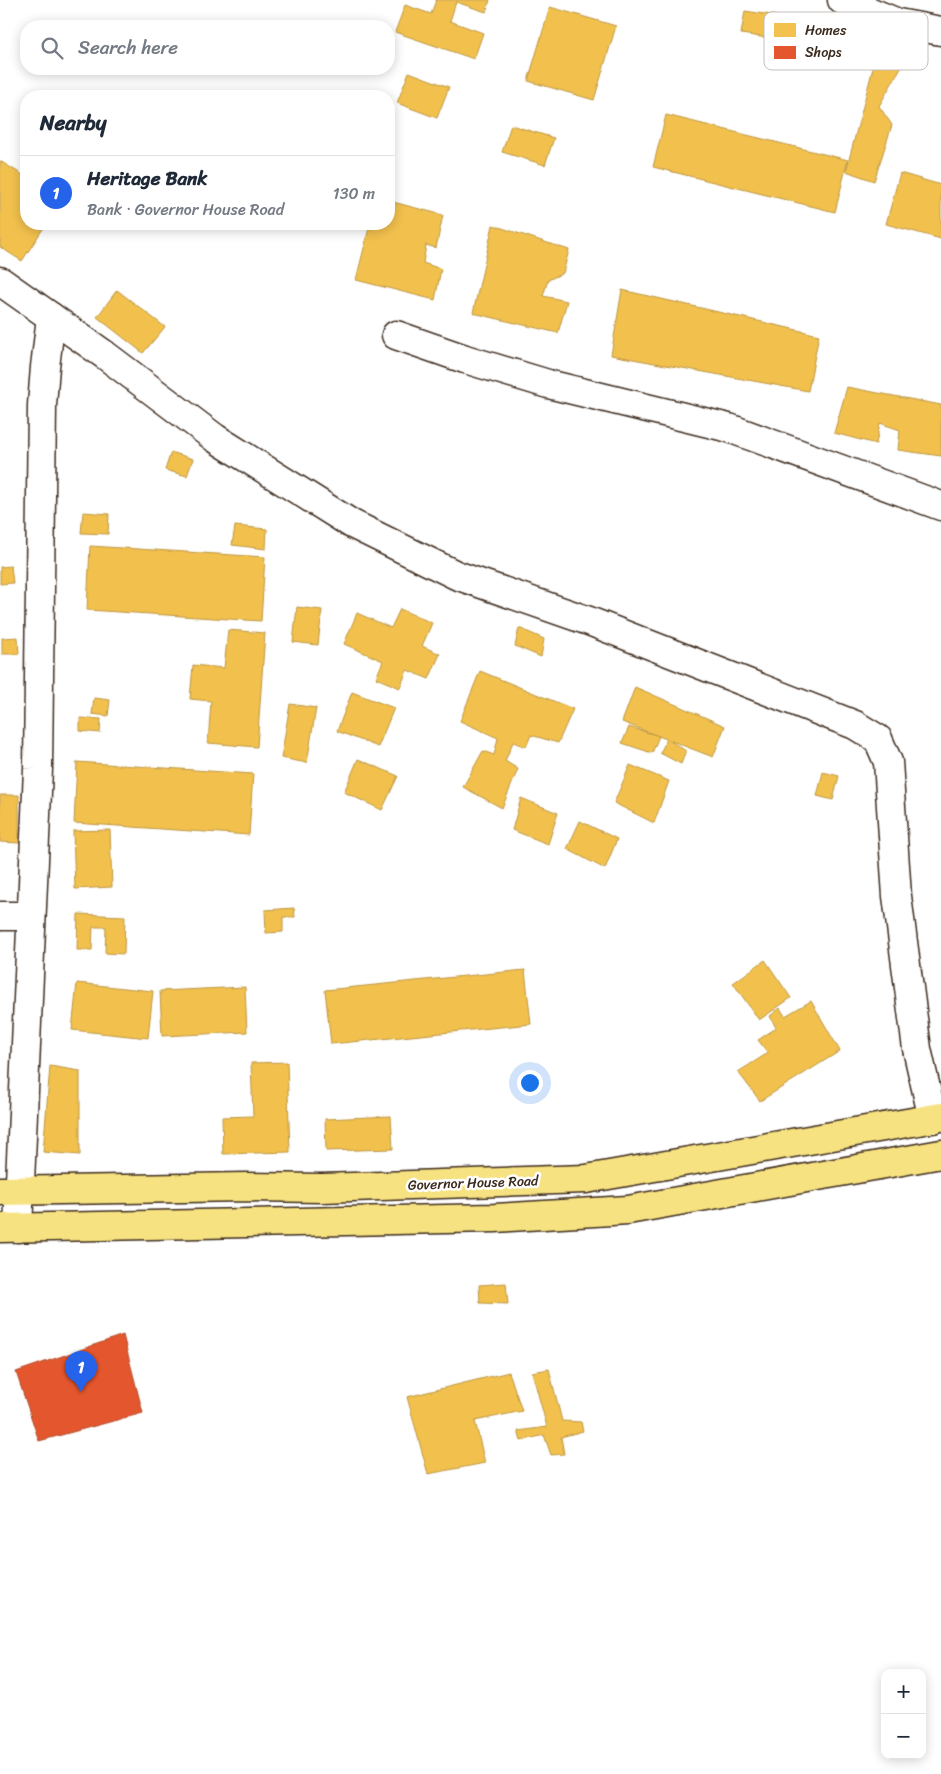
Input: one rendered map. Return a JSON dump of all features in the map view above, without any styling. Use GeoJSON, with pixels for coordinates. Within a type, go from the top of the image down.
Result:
{"type":"FeatureCollection","features":[{"type":"Feature","properties":{"kind":"main road","name":"Governor House Road"},"geometry":{"type":"LineString","coordinates":[[9,1191],[246,1187],[322,1188],[586,1179],[937,1118]]}},
{"type":"Feature","properties":{"kind":"main road"},"geometry":{"type":"LineString","coordinates":[[9,1228],[495,1218],[628,1210],[941,1154]]}},
{"type":"Feature","properties":{"kind":"street"},"geometry":{"type":"LineString","coordinates":[[842,0],[870,12]]}},
{"type":"Feature","properties":{"kind":"street"},"geometry":{"type":"LineString","coordinates":[[928,30],[941,32]]}},
{"type":"Feature","properties":{"kind":"street"},"geometry":{"type":"LineString","coordinates":[[0,280],[215,438],[352,524],[456,575],[589,620],[854,725],[878,739],[888,762],[897,896],[917,1049],[937,1118]]}},
{"type":"Feature","properties":{"kind":"street"},"geometry":{"type":"LineString","coordinates":[[9,1228],[9,1191],[31,916],[38,769],[42,405],[52,317]]}},
{"type":"Feature","properties":{"kind":"street"},"geometry":{"type":"LineString","coordinates":[[396,335],[465,360],[548,384],[729,428],[941,506]]}},
{"type":"Feature","properties":{"kind":"street"},"geometry":{"type":"LineString","coordinates":[[0,916],[31,916]]}},
{"type":"Feature","properties":{"kind":"building: Homes"},"geometry":{"type":"Polygon","coordinates":[[[436,0],[490,0],[486,12],[456,2],[450,21],[483,33],[474,59],[395,32],[405,5],[431,14],[436,0]]]}},
{"type":"Feature","properties":{"kind":"building: Homes"},"geometry":{"type":"Polygon","coordinates":[[[550,7],[616,26],[594,100],[528,81],[550,7]]]}},
{"type":"Feature","properties":{"kind":"building: Homes"},"geometry":{"type":"Polygon","coordinates":[[[745,11],[764,14],[764,37],[741,34],[745,11]]]}},
{"type":"Feature","properties":{"kind":"building: Homes"},"geometry":{"type":"Polygon","coordinates":[[[872,70],[899,70],[879,106],[892,125],[874,181],[846,171],[872,70]]]}},
{"type":"Feature","properties":{"kind":"building: Homes"},"geometry":{"type":"Polygon","coordinates":[[[409,72],[449,87],[437,118],[397,103],[409,72]]]}},
{"type":"Feature","properties":{"kind":"building: Homes"},"geometry":{"type":"Polygon","coordinates":[[[666,115],[848,160],[835,212],[653,167],[666,115]]]}},
{"type":"Feature","properties":{"kind":"building: Homes"},"geometry":{"type":"Polygon","coordinates":[[[511,125],[554,138],[545,165],[502,152],[511,125]]]}},
{"type":"Feature","properties":{"kind":"building: Homes"},"geometry":{"type":"Polygon","coordinates":[[[0,161],[20,173],[20,230],[42,230],[22,261],[0,247],[0,161]]]}},
{"type":"Feature","properties":{"kind":"building: Homes"},"geometry":{"type":"Polygon","coordinates":[[[900,173],[941,185],[941,239],[886,224],[900,173]]]}},
{"type":"Feature","properties":{"kind":"building: Homes"},"geometry":{"type":"Polygon","coordinates":[[[395,203],[443,215],[436,248],[426,245],[423,263],[441,269],[435,300],[356,280],[368,230],[395,230],[395,203]]]}},
{"type":"Feature","properties":{"kind":"building: Homes"},"geometry":{"type":"Polygon","coordinates":[[[493,225],[569,250],[563,273],[548,280],[543,296],[567,301],[558,333],[473,313],[493,225]]]}},
{"type":"Feature","properties":{"kind":"building: Homes"},"geometry":{"type":"Polygon","coordinates":[[[117,290],[165,327],[143,353],[97,317],[117,290]]]}},
{"type":"Feature","properties":{"kind":"building: Homes"},"geometry":{"type":"Polygon","coordinates":[[[622,290],[819,335],[808,391],[611,355],[622,290]]]}},
{"type":"Feature","properties":{"kind":"building: Homes"},"geometry":{"type":"Polygon","coordinates":[[[847,387],[941,405],[941,456],[898,450],[900,430],[880,423],[876,444],[834,433],[847,387]]]}},
{"type":"Feature","properties":{"kind":"building: Homes"},"geometry":{"type":"Polygon","coordinates":[[[171,452],[193,459],[187,476],[165,470],[171,452]]]}},
{"type":"Feature","properties":{"kind":"building: Homes"},"geometry":{"type":"Polygon","coordinates":[[[83,512],[109,514],[108,534],[81,533],[83,512]]]}},
{"type":"Feature","properties":{"kind":"building: Homes"},"geometry":{"type":"Polygon","coordinates":[[[235,526],[267,529],[266,549],[232,545],[235,526]]]}},
{"type":"Feature","properties":{"kind":"building: Homes"},"geometry":{"type":"Polygon","coordinates":[[[90,546],[265,557],[261,621],[87,610],[90,546]]]}},
{"type":"Feature","properties":{"kind":"building: Homes"},"geometry":{"type":"Polygon","coordinates":[[[11,566],[13,583],[0,584],[0,567],[11,566]]]}},
{"type":"Feature","properties":{"kind":"building: Homes"},"geometry":{"type":"Polygon","coordinates":[[[297,607],[322,610],[318,645],[293,642],[297,607]]]}},
{"type":"Feature","properties":{"kind":"building: Homes"},"geometry":{"type":"Polygon","coordinates":[[[400,609],[432,623],[422,646],[440,654],[429,679],[407,670],[400,688],[376,678],[383,661],[344,644],[357,613],[391,628],[400,609]]]}},
{"type":"Feature","properties":{"kind":"building: Homes"},"geometry":{"type":"Polygon","coordinates":[[[519,628],[544,639],[541,657],[515,646],[519,628]]]}},
{"type":"Feature","properties":{"kind":"building: Homes"},"geometry":{"type":"Polygon","coordinates":[[[228,630],[265,633],[257,747],[208,743],[211,701],[190,699],[193,665],[224,668],[228,630]]]}},
{"type":"Feature","properties":{"kind":"building: Homes"},"geometry":{"type":"Polygon","coordinates":[[[18,637],[19,654],[2,654],[2,638],[18,637]]]}},
{"type":"Feature","properties":{"kind":"building: Homes"},"geometry":{"type":"Polygon","coordinates":[[[480,671],[573,709],[558,743],[531,735],[526,747],[513,742],[505,761],[518,769],[502,808],[463,787],[483,751],[494,755],[498,738],[460,721],[480,671]]]}},
{"type":"Feature","properties":{"kind":"building: Homes"},"geometry":{"type":"Polygon","coordinates":[[[635,687],[725,726],[713,757],[622,722],[635,687]]]}},
{"type":"Feature","properties":{"kind":"building: Homes"},"geometry":{"type":"Polygon","coordinates":[[[352,692],[394,708],[378,747],[337,731],[352,692]]]}},
{"type":"Feature","properties":{"kind":"building: Homes"},"geometry":{"type":"Polygon","coordinates":[[[94,698],[110,700],[108,716],[92,714],[94,698]]]}},
{"type":"Feature","properties":{"kind":"building: Homes"},"geometry":{"type":"Polygon","coordinates":[[[290,704],[316,708],[307,763],[281,758],[290,704]]]}},
{"type":"Feature","properties":{"kind":"building: Homes"},"geometry":{"type":"Polygon","coordinates":[[[80,718],[101,719],[100,733],[80,731],[80,718]]]}},
{"type":"Feature","properties":{"kind":"building: Homes"},"geometry":{"type":"Polygon","coordinates":[[[629,727],[659,736],[652,753],[622,743],[629,727]]]}},
{"type":"Feature","properties":{"kind":"building: Homes"},"geometry":{"type":"Polygon","coordinates":[[[667,739],[686,751],[681,764],[660,753],[667,739]]]}},
{"type":"Feature","properties":{"kind":"building: Homes"},"geometry":{"type":"Polygon","coordinates":[[[358,759],[398,776],[382,810],[344,792],[358,759]]]}},
{"type":"Feature","properties":{"kind":"building: Homes"},"geometry":{"type":"Polygon","coordinates":[[[77,762],[253,774],[249,835],[74,823],[77,762]]]}},
{"type":"Feature","properties":{"kind":"building: Homes"},"geometry":{"type":"Polygon","coordinates":[[[630,765],[669,781],[654,823],[614,803],[630,765]]]}},
{"type":"Feature","properties":{"kind":"building: Homes"},"geometry":{"type":"Polygon","coordinates":[[[823,772],[839,776],[833,800],[817,796],[823,772]]]}},
{"type":"Feature","properties":{"kind":"building: Homes"},"geometry":{"type":"Polygon","coordinates":[[[0,795],[19,795],[19,843],[0,842],[0,795]]]}},
{"type":"Feature","properties":{"kind":"building: Homes"},"geometry":{"type":"Polygon","coordinates":[[[521,798],[558,813],[548,844],[512,830],[521,798]]]}},
{"type":"Feature","properties":{"kind":"building: Homes"},"geometry":{"type":"Polygon","coordinates":[[[580,821],[617,839],[605,869],[567,849],[580,821]]]}},
{"type":"Feature","properties":{"kind":"building: Homes"},"geometry":{"type":"Polygon","coordinates":[[[110,830],[112,887],[75,889],[73,831],[110,830]]]}},
{"type":"Feature","properties":{"kind":"building: Homes"},"geometry":{"type":"Polygon","coordinates":[[[294,908],[295,917],[283,917],[283,932],[266,933],[265,910],[294,908]]]}},
{"type":"Feature","properties":{"kind":"building: Homes"},"geometry":{"type":"Polygon","coordinates":[[[78,914],[125,916],[124,954],[105,953],[106,927],[93,927],[92,950],[77,950],[78,914]]]}},
{"type":"Feature","properties":{"kind":"building: Homes"},"geometry":{"type":"Polygon","coordinates":[[[765,960],[791,998],[759,1020],[733,983],[765,960]]]}},
{"type":"Feature","properties":{"kind":"building: Homes"},"geometry":{"type":"Polygon","coordinates":[[[525,970],[531,1024],[331,1044],[325,990],[525,970]]]}},
{"type":"Feature","properties":{"kind":"building: Homes"},"geometry":{"type":"Polygon","coordinates":[[[77,983],[153,991],[148,1038],[72,1030],[77,983]]]}},
{"type":"Feature","properties":{"kind":"building: Homes"},"geometry":{"type":"Polygon","coordinates":[[[245,987],[247,1032],[162,1036],[160,991],[245,987]]]}},
{"type":"Feature","properties":{"kind":"building: Homes"},"geometry":{"type":"Polygon","coordinates":[[[811,1001],[840,1051],[760,1101],[738,1072],[768,1053],[758,1040],[776,1028],[770,1016],[780,1008],[785,1016],[811,1001]]]}},
{"type":"Feature","properties":{"kind":"building: Homes"},"geometry":{"type":"Polygon","coordinates":[[[287,1062],[290,1152],[223,1154],[222,1117],[253,1116],[251,1063],[287,1062]]]}},
{"type":"Feature","properties":{"kind":"building: Homes"},"geometry":{"type":"Polygon","coordinates":[[[50,1066],[80,1071],[80,1155],[43,1152],[50,1066]]]}},
{"type":"Feature","properties":{"kind":"building: Homes"},"geometry":{"type":"Polygon","coordinates":[[[391,1116],[393,1149],[326,1151],[325,1119],[391,1116]]]}},
{"type":"Feature","properties":{"kind":"building: Homes"},"geometry":{"type":"Polygon","coordinates":[[[506,1283],[508,1304],[480,1303],[479,1285],[506,1283]]]}},
{"type":"Feature","properties":{"kind":"building: Homes"},"geometry":{"type":"Polygon","coordinates":[[[549,1369],[562,1421],[581,1422],[583,1431],[561,1437],[564,1454],[551,1455],[544,1435],[521,1441],[518,1431],[547,1427],[532,1372],[549,1369]]]}},
{"type":"Feature","properties":{"kind":"building: Homes"},"geometry":{"type":"Polygon","coordinates":[[[509,1372],[522,1411],[475,1421],[485,1463],[428,1474],[407,1397],[509,1372]]]}},
{"type":"Feature","properties":{"kind":"building: Shops"},"geometry":{"type":"Polygon","coordinates":[[[123,1335],[143,1413],[39,1441],[16,1372],[123,1335]]]}},
{"type":"Feature","properties":{"kind":"place","name":"Heritage Bank"},"geometry":{"type":"Point","coordinates":[81,1392]}}]}
